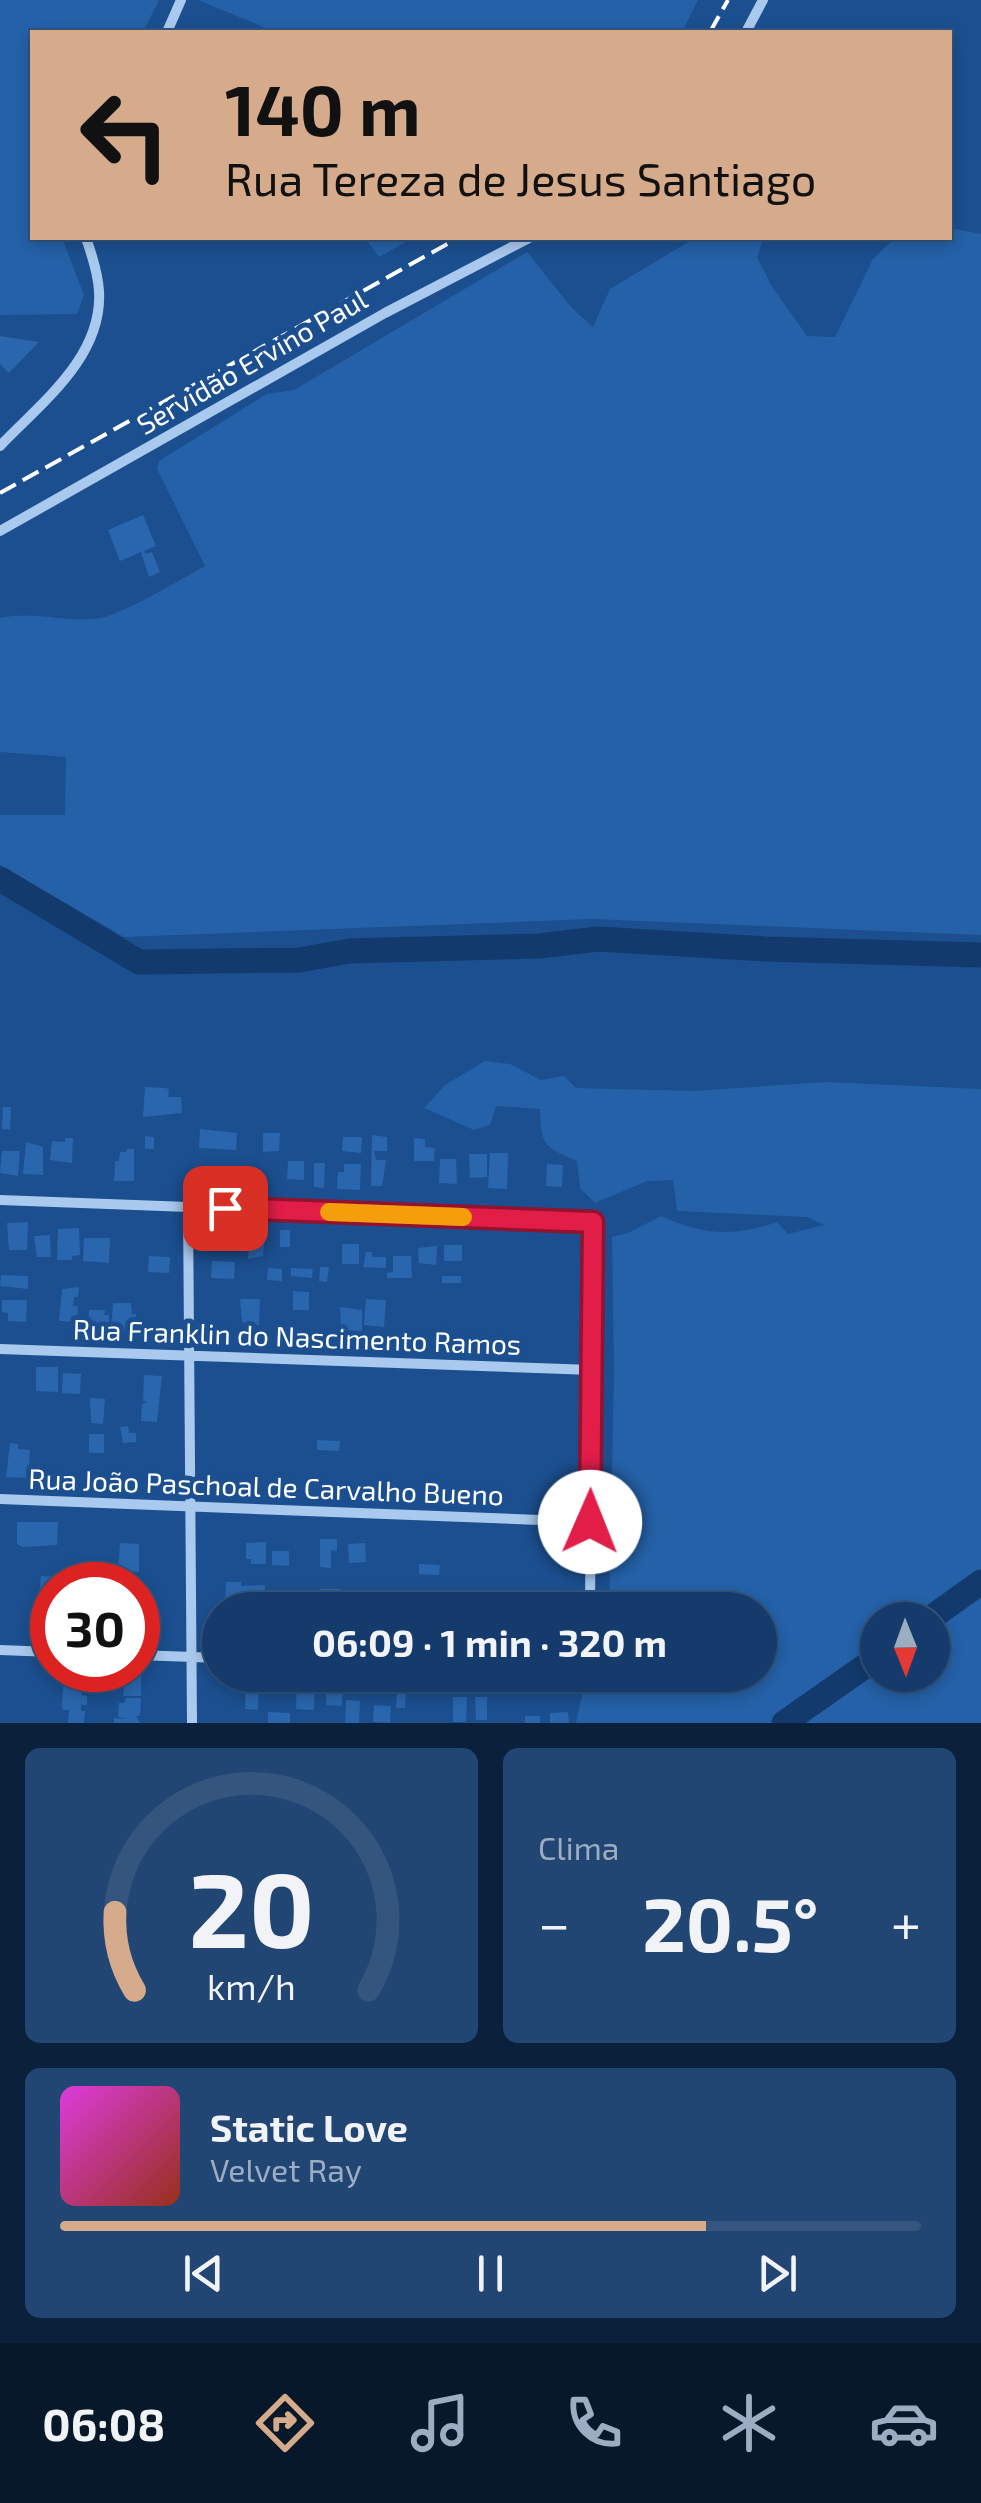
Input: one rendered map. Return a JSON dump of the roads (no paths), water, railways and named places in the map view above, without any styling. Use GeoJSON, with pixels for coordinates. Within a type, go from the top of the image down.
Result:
{"type":"FeatureCollection","features":[{"type":"Feature","properties":{"kind":"street"},"geometry":{"type":"LineString","coordinates":[[169,30],[181,0]]}},
{"type":"Feature","properties":{"kind":"street"},"geometry":{"type":"LineString","coordinates":[[747,30],[762,0]]}},
{"type":"Feature","properties":{"kind":"street"},"geometry":{"type":"LineString","coordinates":[[0,446],[64,379],[92,337],[100,296],[86,240]]}},
{"type":"Feature","properties":{"kind":"street","name":"Servidão Ervino Paul"},"geometry":{"type":"LineString","coordinates":[[0,532],[385,313],[524,240]]}},
{"type":"Feature","properties":{"kind":"street"},"geometry":{"type":"LineString","coordinates":[[0,1200],[593,1222],[590,1592]]}},
{"type":"Feature","properties":{"kind":"street"},"geometry":{"type":"LineString","coordinates":[[188,1207],[192,1723]]}},
{"type":"Feature","properties":{"kind":"street","name":"Rua Franklin do Nascimento Ramos"},"geometry":{"type":"LineString","coordinates":[[0,1349],[592,1370]]}},
{"type":"Feature","properties":{"kind":"street","name":"Rua João Paschoal de Carvalho Bueno"},"geometry":{"type":"LineString","coordinates":[[0,1499],[590,1522]]}},
{"type":"Feature","properties":{"kind":"street"},"geometry":{"type":"LineString","coordinates":[[0,1650],[30,1651]]}},
{"type":"Feature","properties":{"kind":"street"},"geometry":{"type":"LineString","coordinates":[[160,1656],[202,1657]]}},
{"type":"Feature","properties":{"kind":"waterway"},"geometry":{"type":"LineString","coordinates":[[0,879],[139,962],[299,960],[349,951],[539,946],[598,939],[981,955]]}},
{"type":"Feature","properties":{"kind":"waterway"},"geometry":{"type":"LineString","coordinates":[[950,1604],[981,1582]]}},
{"type":"Feature","properties":{"kind":"waterway"},"geometry":{"type":"LineString","coordinates":[[784,1723],[860,1670]]}},
{"type":"Feature","properties":{"kind":"railway"},"geometry":{"type":"LineString","coordinates":[[711,30],[728,0]]}},
{"type":"Feature","properties":{"kind":"railway"},"geometry":{"type":"LineString","coordinates":[[0,493],[454,240]]}}]}
